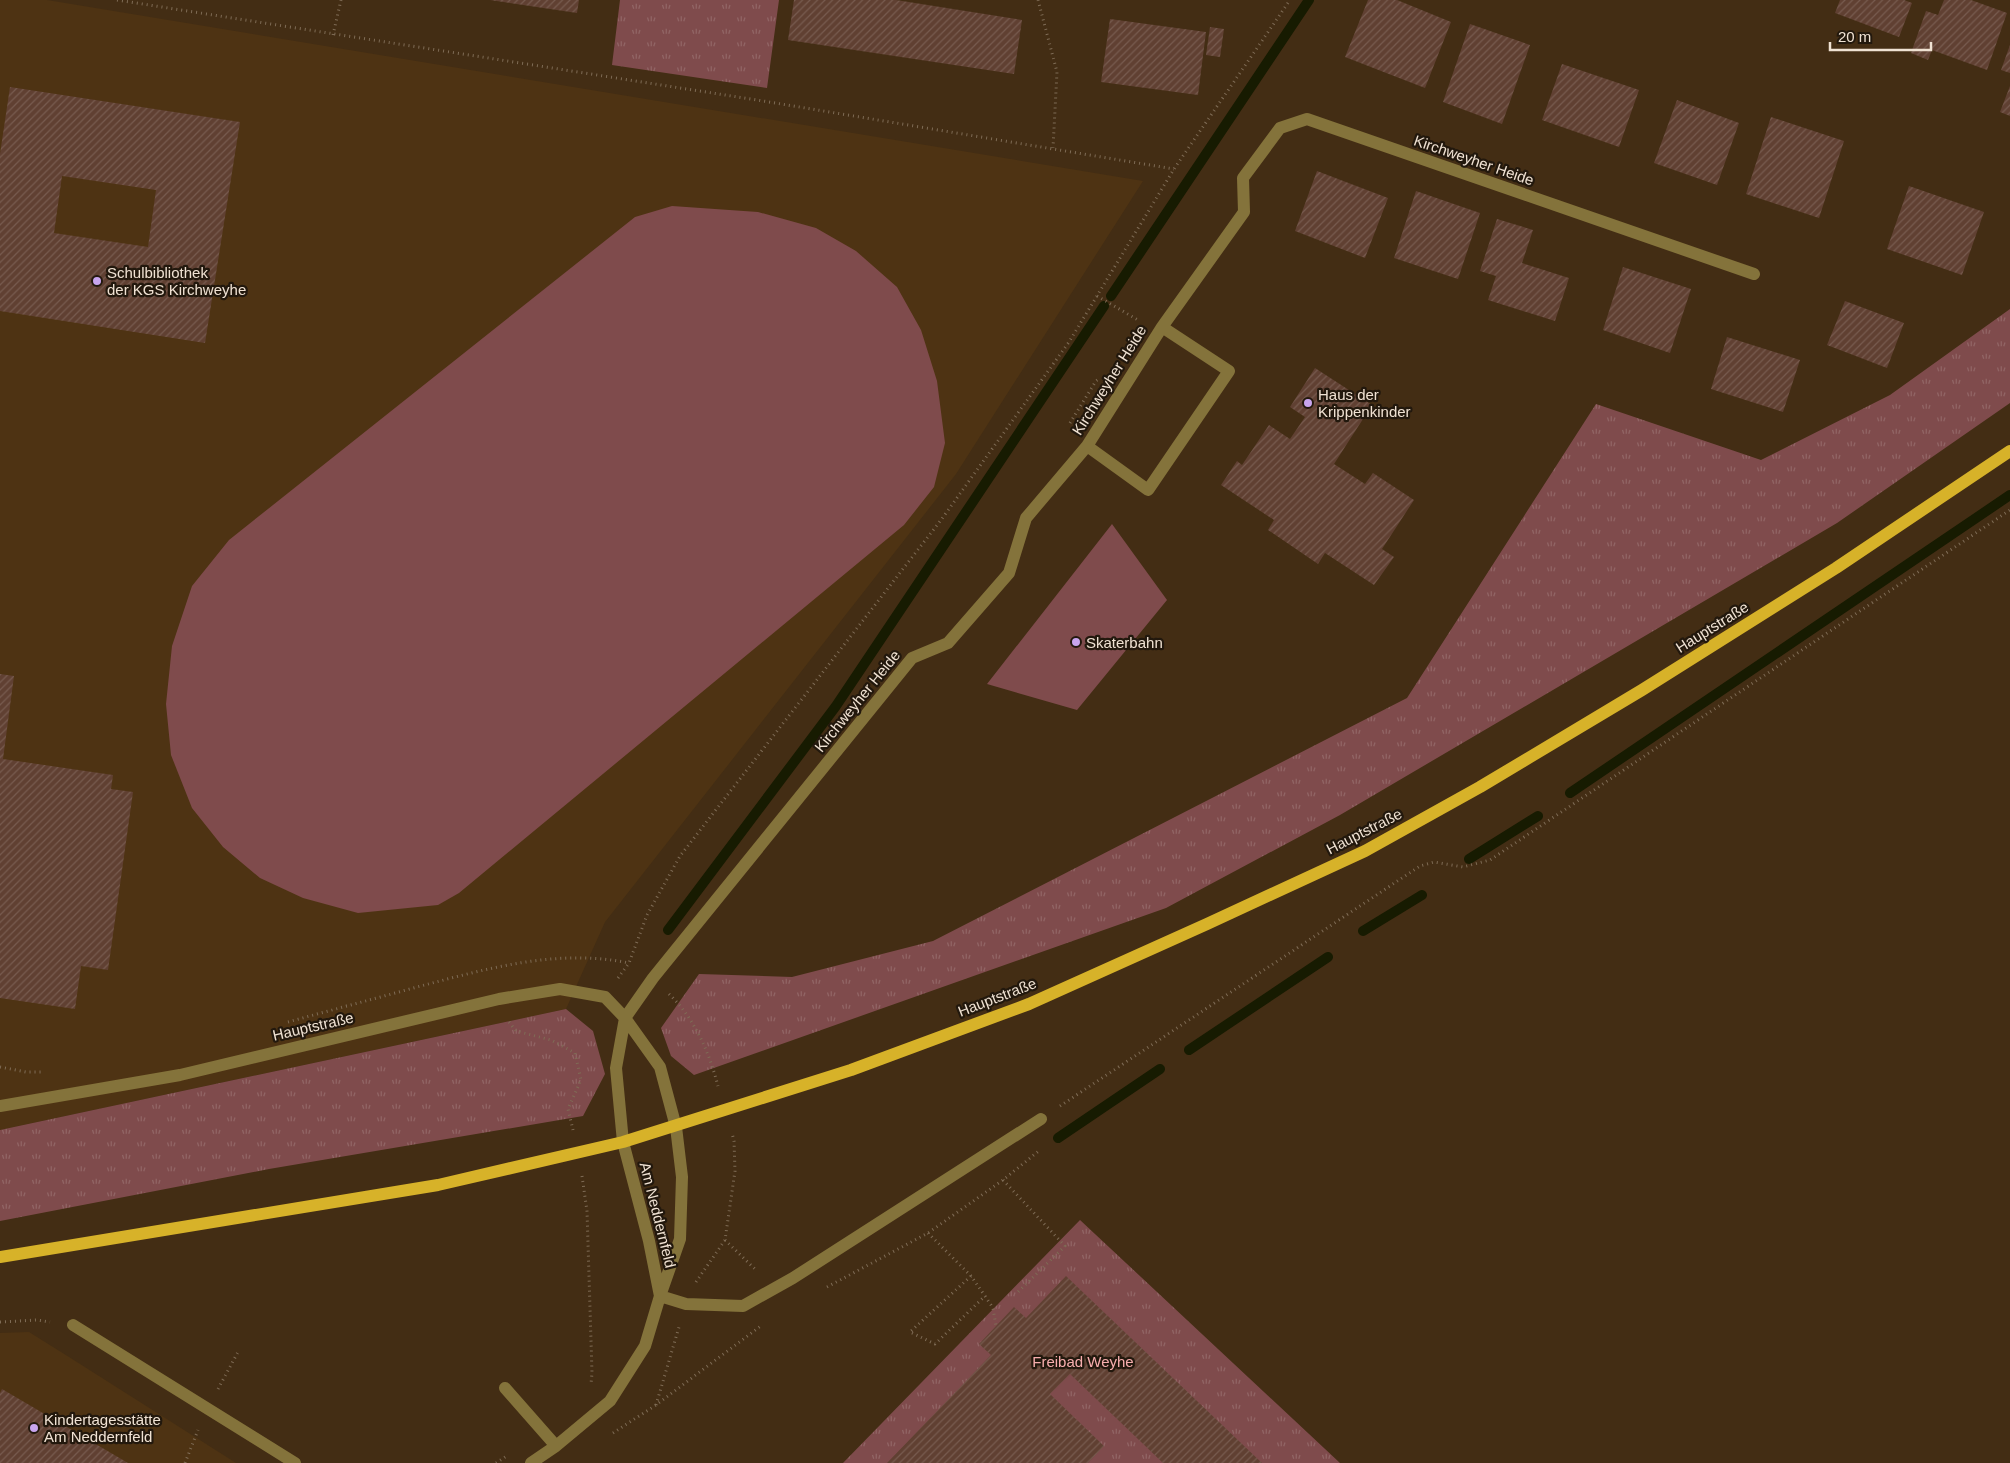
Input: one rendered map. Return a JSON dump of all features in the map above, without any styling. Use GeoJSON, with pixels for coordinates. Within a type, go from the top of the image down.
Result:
{"type":"FeatureCollection","features":[{"type":"Feature","properties":{"kind":"main road","name":"Hauptstraße"},"geometry":{"type":"LineString","coordinates":[[0,1257],[438,1184],[623,1142],[676,1127],[851,1070],[1029,1004],[1365,851],[1480,787],[1650,685],[1836,568],[2010,451]]}},
{"type":"Feature","properties":{"kind":"street","name":"Kirchweyher Heide"},"geometry":{"type":"LineString","coordinates":[[625,1018],[653,978],[912,658],[948,643],[1009,573],[1026,518],[1087,446],[1160,329],[1244,212],[1243,178],[1280,128],[1307,119],[1754,274]]}},
{"type":"Feature","properties":{"kind":"street"},"geometry":{"type":"LineString","coordinates":[[1087,446],[1148,490],[1229,371],[1160,329]]}},
{"type":"Feature","properties":{"kind":"street","name":"Hauptstraße"},"geometry":{"type":"LineString","coordinates":[[0,1106],[180,1075],[499,999],[560,989],[604,997]]}},
{"type":"Feature","properties":{"kind":"street"},"geometry":{"type":"LineString","coordinates":[[604,997],[625,1018],[660,1067],[676,1127]]}},
{"type":"Feature","properties":{"kind":"street"},"geometry":{"type":"LineString","coordinates":[[623,1142],[616,1068],[625,1018]]}},
{"type":"Feature","properties":{"kind":"street"},"geometry":{"type":"LineString","coordinates":[[660,1296],[686,1304],[744,1306],[793,1278],[1041,1119]]}},
{"type":"Feature","properties":{"kind":"street","name":"Am Neddernfeld"},"geometry":{"type":"LineString","coordinates":[[530,1463],[556,1446],[610,1402],[644,1346],[680,1239],[682,1177],[676,1127]]}},
{"type":"Feature","properties":{"kind":"street","name":"Am Neddernfeld"},"geometry":{"type":"LineString","coordinates":[[623,1142],[649,1241],[660,1296]]}},
{"type":"Feature","properties":{"kind":"street"},"geometry":{"type":"LineString","coordinates":[[73,1325],[295,1463]]}},
{"type":"Feature","properties":{"kind":"street"},"geometry":{"type":"LineString","coordinates":[[506,1388],[556,1446]]}},
{"type":"Feature","properties":{"kind":"path"},"geometry":{"type":"LineString","coordinates":[[116,0],[1054,148],[1174,169]]}},
{"type":"Feature","properties":{"kind":"path"},"geometry":{"type":"LineString","coordinates":[[333,35],[341,0]]}},
{"type":"Feature","properties":{"kind":"path"},"geometry":{"type":"LineString","coordinates":[[1038,0],[1056,72],[1054,148]]}},
{"type":"Feature","properties":{"kind":"path"},"geometry":{"type":"LineString","coordinates":[[604,997],[629,963],[647,914],[680,856],[941,520],[1069,342],[1174,169],[1290,0]]}},
{"type":"Feature","properties":{"kind":"path"},"geometry":{"type":"LineString","coordinates":[[1097,296],[1160,329]]}},
{"type":"Feature","properties":{"kind":"path"},"geometry":{"type":"LineString","coordinates":[[826,1288],[928,1233],[1003,1180],[1040,1151],[1041,1119],[1420,866],[1434,862],[1463,867],[1490,860],[2010,510]]}},
{"type":"Feature","properties":{"kind":"path"},"geometry":{"type":"LineString","coordinates":[[286,1023],[488,968]]}},
{"type":"Feature","properties":{"kind":"path"},"geometry":{"type":"LineString","coordinates":[[499,999],[505,1017],[516,1031],[551,1040],[575,1053],[581,1080],[568,1109],[578,1153],[587,1211],[592,1373],[589,1391]]}},
{"type":"Feature","properties":{"kind":"path"},"geometry":{"type":"LineString","coordinates":[[0,1068],[26,1072],[46,1072]]}},
{"type":"Feature","properties":{"kind":"path"},"geometry":{"type":"LineString","coordinates":[[1003,1180],[1065,1246],[1018,1292]]}},
{"type":"Feature","properties":{"kind":"path"},"geometry":{"type":"LineString","coordinates":[[928,1233],[971,1276],[993,1308],[996,1326]]}},
{"type":"Feature","properties":{"kind":"path"},"geometry":{"type":"LineString","coordinates":[[971,1276],[910,1332],[935,1344],[985,1296]]}},
{"type":"Feature","properties":{"kind":"path"},"geometry":{"type":"LineString","coordinates":[[0,1322],[37,1320],[73,1325]]}},
{"type":"Feature","properties":{"kind":"path"},"geometry":{"type":"LineString","coordinates":[[607,1437],[656,1405],[764,1324]]}},
{"type":"Feature","properties":{"kind":"path"},"geometry":{"type":"LineString","coordinates":[[496,1463],[543,1430]]}},
{"type":"Feature","properties":{"kind":"shaded area"},"geometry":{"type":"Polygon","coordinates":[[[0,0],[47,0],[1143,181],[956,474],[605,922],[566,1009],[0,1130],[0,0]]]}},
{"type":"Feature","properties":{"kind":"shaded area"},"geometry":{"type":"Polygon","coordinates":[[[29,1332],[236,1463],[0,1463],[0,1333],[29,1332]]]}},
{"type":"Feature","properties":{"kind":"green space"},"geometry":{"type":"Polygon","coordinates":[[[620,0],[779,0],[767,88],[612,65],[620,0]]]}},
{"type":"Feature","properties":{"kind":"green space"},"geometry":{"type":"Polygon","coordinates":[[[672,206],[758,212],[816,228],[856,251],[897,287],[921,330],[937,381],[945,443],[934,487],[904,525],[459,893],[438,905],[358,913],[303,898],[260,878],[223,847],[192,808],[171,755],[166,704],[172,646],[192,586],[229,540],[635,217],[672,206]]]}},
{"type":"Feature","properties":{"kind":"green space"},"geometry":{"type":"Polygon","coordinates":[[[2010,309],[2010,403],[1837,523],[1340,815],[1166,908],[694,1075],[671,1056],[661,1028],[699,974],[792,977],[933,941],[1407,698],[1596,404],[1761,460],[1890,395],[2010,309]]]}},
{"type":"Feature","properties":{"kind":"green space","name":"Skaterbahn"},"geometry":{"type":"Polygon","coordinates":[[[1112,524],[1167,600],[1077,710],[987,684],[1112,524]]]}},
{"type":"Feature","properties":{"kind":"green space"},"geometry":{"type":"Polygon","coordinates":[[[566,1009],[593,1031],[605,1074],[583,1116],[269,1169],[0,1221],[0,1130],[566,1009]]]}},
{"type":"Feature","properties":{"kind":"green space","name":"Freibad Weyhe"},"geometry":{"type":"Polygon","coordinates":[[[1080,1220],[1340,1463],[843,1463],[1080,1220]]]}},
{"type":"Feature","properties":{"kind":"building"},"geometry":{"type":"Polygon","coordinates":[[[490,0],[579,0],[577,13],[490,0]]]}},
{"type":"Feature","properties":{"kind":"building"},"geometry":{"type":"Polygon","coordinates":[[[794,0],[896,0],[1022,20],[1014,74],[788,40],[794,0]]]}},
{"type":"Feature","properties":{"kind":"building"},"geometry":{"type":"Polygon","coordinates":[[[1368,0],[1397,0],[1451,22],[1425,88],[1345,57],[1368,0]]]}},
{"type":"Feature","properties":{"kind":"building"},"geometry":{"type":"Polygon","coordinates":[[[1840,0],[1904,0],[1912,3],[1899,37],[1835,13],[1840,0]]]}},
{"type":"Feature","properties":{"kind":"building"},"geometry":{"type":"Polygon","coordinates":[[[1944,0],[1971,0],[2007,13],[1987,70],[1932,50],[1928,60],[1911,53],[1926,11],[1938,15],[1944,0]]]}},
{"type":"Feature","properties":{"kind":"building"},"geometry":{"type":"Polygon","coordinates":[[[1110,19],[1206,32],[1198,95],[1101,82],[1110,19]]]}},
{"type":"Feature","properties":{"kind":"building"},"geometry":{"type":"Polygon","coordinates":[[[1470,24],[1530,45],[1502,124],[1443,102],[1470,24]]]}},
{"type":"Feature","properties":{"kind":"building"},"geometry":{"type":"Polygon","coordinates":[[[1210,27],[1224,29],[1220,57],[1206,55],[1210,27]]]}},
{"type":"Feature","properties":{"kind":"building"},"geometry":{"type":"Polygon","coordinates":[[[2010,45],[2010,73],[2001,70],[2010,45]]]}},
{"type":"Feature","properties":{"kind":"building"},"geometry":{"type":"Polygon","coordinates":[[[1562,64],[1639,90],[1619,147],[1542,120],[1562,64]]]}},
{"type":"Feature","properties":{"kind":"building"},"geometry":{"type":"Polygon","coordinates":[[[2010,86],[2010,116],[2000,112],[2010,86]]]}},
{"type":"Feature","properties":{"kind":"building"},"geometry":{"type":"Polygon","coordinates":[[[10,87],[240,122],[205,343],[0,311],[0,154],[10,87]],[[62,176],[54,233],[148,247],[156,190],[62,176]]]}},
{"type":"Feature","properties":{"kind":"building"},"geometry":{"type":"Polygon","coordinates":[[[1677,100],[1739,123],[1717,185],[1654,163],[1677,100]]]}},
{"type":"Feature","properties":{"kind":"building"},"geometry":{"type":"Polygon","coordinates":[[[1771,117],[1844,141],[1819,218],[1746,194],[1771,117]]]}},
{"type":"Feature","properties":{"kind":"building"},"geometry":{"type":"Polygon","coordinates":[[[1317,171],[1388,198],[1365,258],[1295,231],[1317,171]]]}},
{"type":"Feature","properties":{"kind":"building"},"geometry":{"type":"Polygon","coordinates":[[[1909,186],[1984,212],[1962,275],[1887,249],[1909,186]]]}},
{"type":"Feature","properties":{"kind":"building"},"geometry":{"type":"Polygon","coordinates":[[[1416,191],[1480,213],[1458,279],[1394,258],[1416,191]]]}},
{"type":"Feature","properties":{"kind":"building"},"geometry":{"type":"Polygon","coordinates":[[[1497,219],[1533,230],[1522,263],[1569,278],[1555,321],[1488,300],[1496,276],[1480,271],[1497,219]]]}},
{"type":"Feature","properties":{"kind":"building"},"geometry":{"type":"Polygon","coordinates":[[[1623,267],[1691,289],[1670,353],[1603,330],[1623,267]]]}},
{"type":"Feature","properties":{"kind":"building"},"geometry":{"type":"Polygon","coordinates":[[[1845,301],[1904,323],[1887,368],[1827,345],[1845,301]]]}},
{"type":"Feature","properties":{"kind":"building"},"geometry":{"type":"Polygon","coordinates":[[[1727,337],[1800,360],[1783,412],[1711,389],[1727,337]]]}},
{"type":"Feature","properties":{"kind":"building"},"geometry":{"type":"Polygon","coordinates":[[[1315,368],[1372,405],[1334,464],[1365,484],[1373,473],[1414,500],[1382,549],[1394,557],[1374,585],[1325,553],[1318,564],[1268,530],[1274,520],[1221,485],[1237,461],[1242,465],[1269,425],[1290,439],[1305,417],[1290,407],[1315,368]]]}},
{"type":"Feature","properties":{"kind":"building"},"geometry":{"type":"Polygon","coordinates":[[[0,674],[14,676],[3,759],[113,775],[111,789],[133,792],[108,970],[81,966],[75,1009],[0,998],[0,674]]]}},
{"type":"Feature","properties":{"kind":"building"},"geometry":{"type":"Polygon","coordinates":[[[1066,1276],[1262,1463],[1163,1463],[1070,1374],[1050,1394],[1104,1446],[1088,1463],[887,1463],[991,1355],[979,1344],[1014,1307],[1026,1318],[1066,1276]]]}},
{"type":"Feature","properties":{"kind":"building","name":"Kindertagesstätte Am Neddernfeld"},"geometry":{"type":"Polygon","coordinates":[[[2,1389],[128,1463],[0,1463],[0,1393],[2,1389]]]}},
{"type":"Feature","properties":{"kind":"waterway"},"geometry":{"type":"LineString","coordinates":[[1111,296],[1309,0]]}},
{"type":"Feature","properties":{"kind":"waterway"},"geometry":{"type":"LineString","coordinates":[[668,930],[836,706],[1104,306]]}},
{"type":"Feature","properties":{"kind":"waterway"},"geometry":{"type":"LineString","coordinates":[[1570,793],[2010,495]]}},
{"type":"Feature","properties":{"kind":"waterway"},"geometry":{"type":"LineString","coordinates":[[1469,859],[1538,816]]}},
{"type":"Feature","properties":{"kind":"waterway"},"geometry":{"type":"LineString","coordinates":[[1363,931],[1422,895]]}},
{"type":"Feature","properties":{"kind":"waterway"},"geometry":{"type":"LineString","coordinates":[[1189,1050],[1328,957]]}},
{"type":"Feature","properties":{"kind":"waterway"},"geometry":{"type":"LineString","coordinates":[[1058,1138],[1160,1069]]}},
{"type":"Feature","properties":{"kind":"place","name":"Schulbibliothek der KGS Kirchweyhe"},"geometry":{"type":"Point","coordinates":[97,281]}},
{"type":"Feature","properties":{"kind":"place","name":"Haus der Krippenkinder"},"geometry":{"type":"Point","coordinates":[1308,403]}},
{"type":"Feature","properties":{"kind":"place","name":"Skaterbahn"},"geometry":{"type":"Point","coordinates":[1076,642]}},
{"type":"Feature","properties":{"kind":"place","name":"Kindertagesstätte Am Neddernfeld"},"geometry":{"type":"Point","coordinates":[34,1428]}}]}
